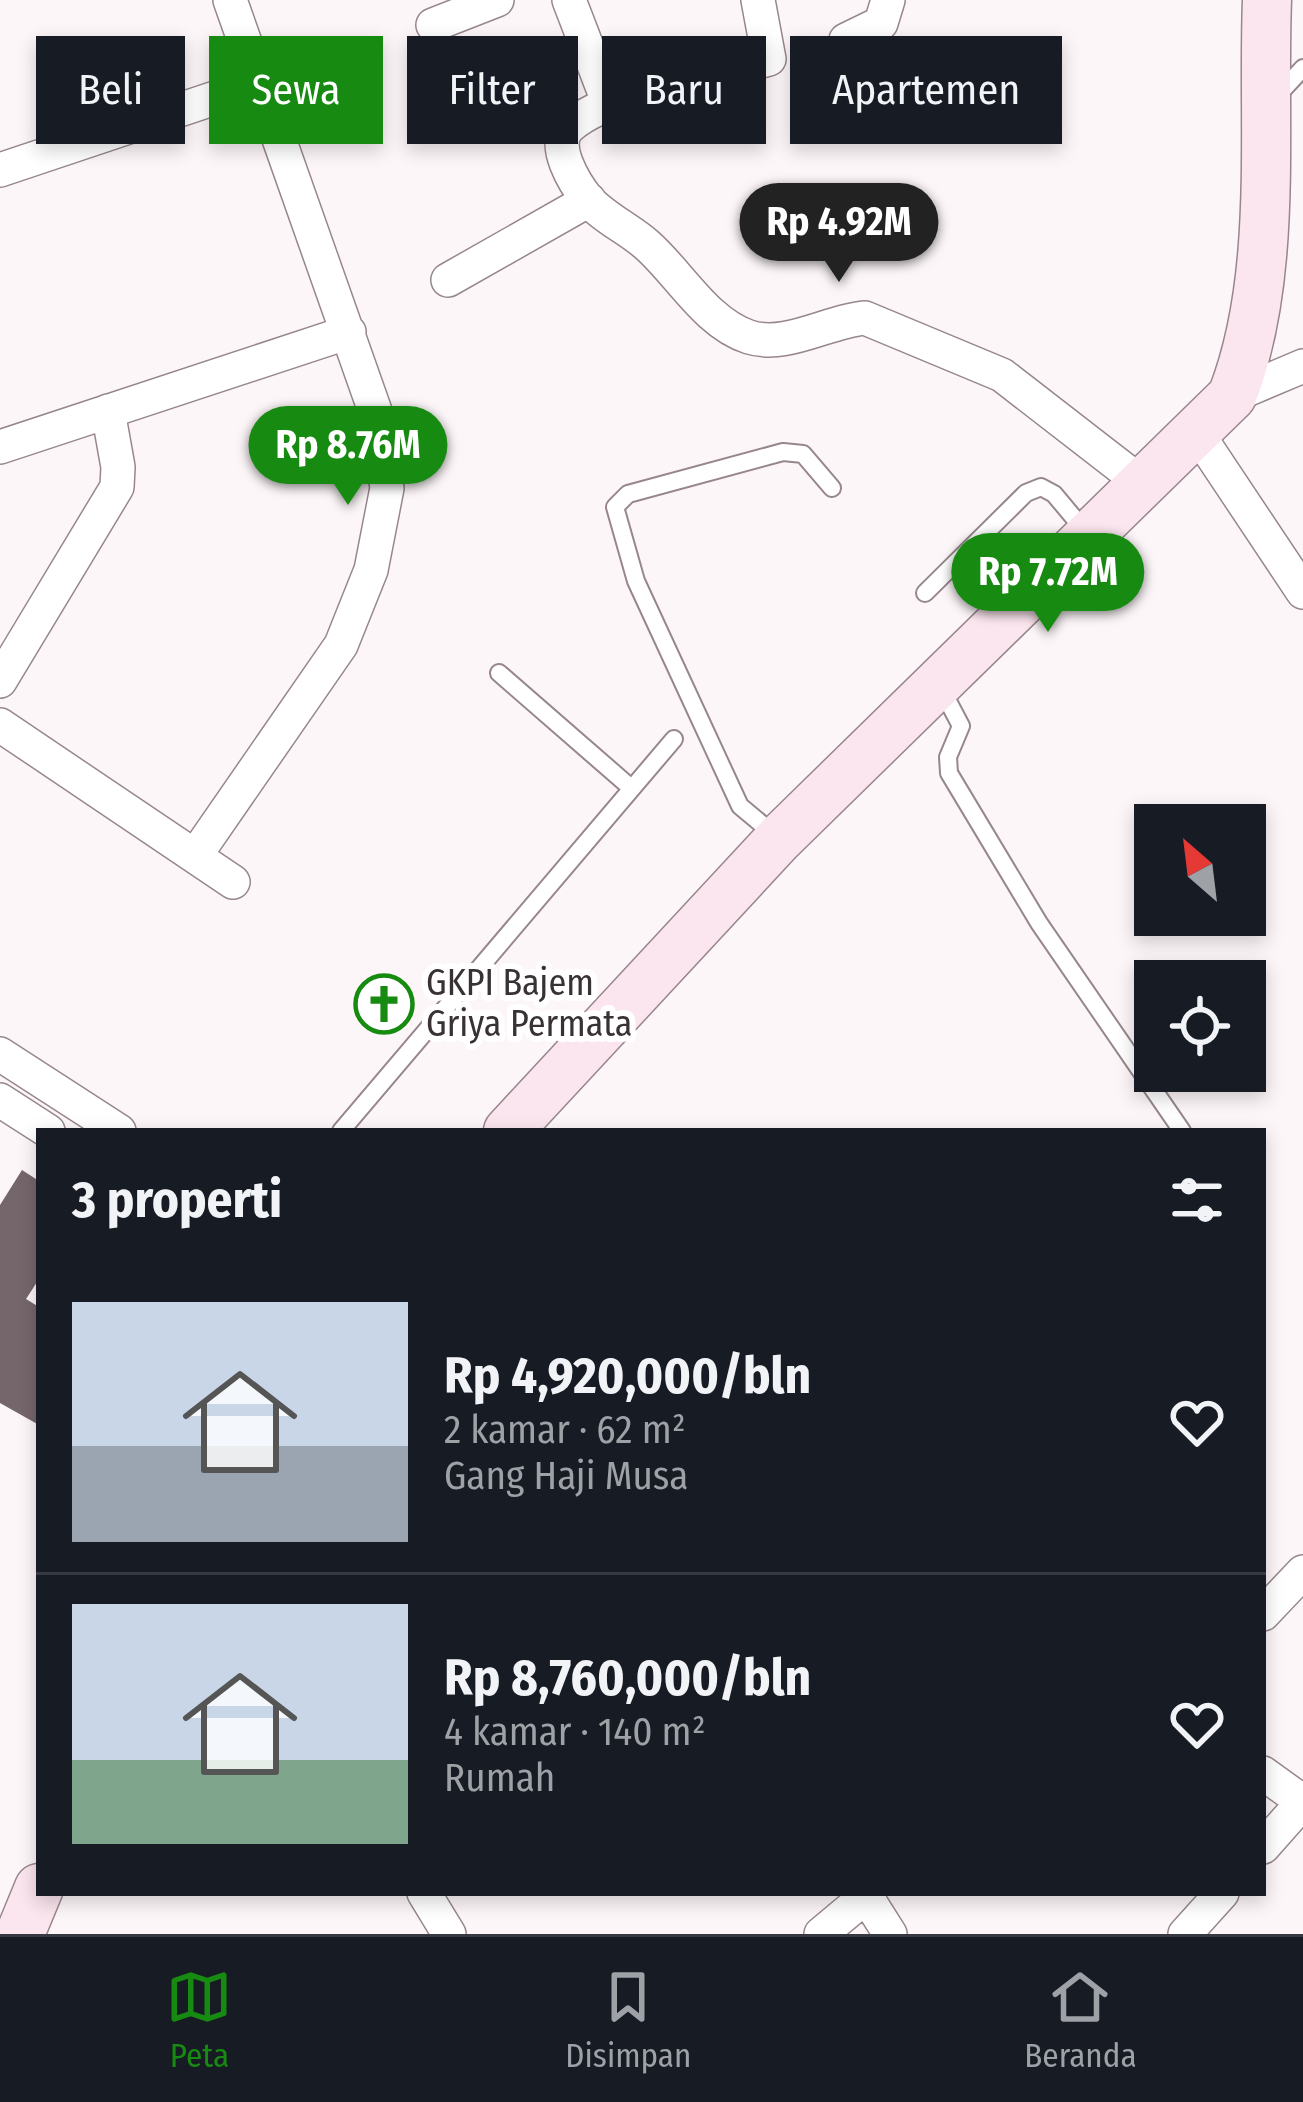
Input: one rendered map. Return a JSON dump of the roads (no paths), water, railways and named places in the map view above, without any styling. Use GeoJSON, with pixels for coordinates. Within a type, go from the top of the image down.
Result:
{"type":"FeatureCollection","features":[{"type":"Feature","properties":{"kind":"main road"},"geometry":{"type":"LineString","coordinates":[[511,1128],[779,839],[1232,396],[1257,317],[1267,0]]}},
{"type":"Feature","properties":{"kind":"main road"},"geometry":{"type":"LineString","coordinates":[[20,1934],[36,1895]]}},
{"type":"Feature","properties":{"kind":"street"},"geometry":{"type":"LineString","coordinates":[[230,0],[243,36]]}},
{"type":"Feature","properties":{"kind":"street"},"geometry":{"type":"LineString","coordinates":[[433,25],[497,0]]}},
{"type":"Feature","properties":{"kind":"street"},"geometry":{"type":"LineString","coordinates":[[569,0],[602,86]]}},
{"type":"Feature","properties":{"kind":"street"},"geometry":{"type":"LineString","coordinates":[[758,0],[765,36]]}},
{"type":"Feature","properties":{"kind":"street"},"geometry":{"type":"LineString","coordinates":[[854,36],[881,23],[888,0]]}},
{"type":"Feature","properties":{"kind":"street"},"geometry":{"type":"LineString","coordinates":[[0,170],[209,100]]}},
{"type":"Feature","properties":{"kind":"street"},"geometry":{"type":"LineString","coordinates":[[602,108],[568,127],[560,138],[561,150],[589,200],[646,244],[731,328],[751,338],[784,339],[841,320],[865,319],[1002,375],[1144,485]]}},
{"type":"Feature","properties":{"kind":"street"},"geometry":{"type":"LineString","coordinates":[[195,856],[341,645],[371,570],[387,488],[375,411],[282,144]]}},
{"type":"Feature","properties":{"kind":"street"},"geometry":{"type":"LineString","coordinates":[[448,280],[589,200]]}},
{"type":"Feature","properties":{"kind":"street"},"geometry":{"type":"LineString","coordinates":[[0,447],[349,332]]}},
{"type":"Feature","properties":{"kind":"street"},"geometry":{"type":"LineString","coordinates":[[1232,396],[1303,366]]}},
{"type":"Feature","properties":{"kind":"street"},"geometry":{"type":"LineString","coordinates":[[0,681],[116,487],[118,467],[108,411]]}},
{"type":"Feature","properties":{"kind":"street"},"geometry":{"type":"LineString","coordinates":[[1197,433],[1303,592]]}},
{"type":"Feature","properties":{"kind":"street"},"geometry":{"type":"LineString","coordinates":[[0,725],[233,882]]}},
{"type":"Feature","properties":{"kind":"street"},"geometry":{"type":"LineString","coordinates":[[0,1054],[113,1128]]}},
{"type":"Feature","properties":{"kind":"street"},"geometry":{"type":"LineString","coordinates":[[0,1100],[43,1128]]}},
{"type":"Feature","properties":{"kind":"street"},"geometry":{"type":"LineString","coordinates":[[1266,1610],[1303,1572]]}},
{"type":"Feature","properties":{"kind":"street"},"geometry":{"type":"LineString","coordinates":[[1266,1775],[1303,1802],[1266,1844]]}},
{"type":"Feature","properties":{"kind":"street"},"geometry":{"type":"LineString","coordinates":[[426,1896],[449,1934]]}},
{"type":"Feature","properties":{"kind":"street"},"geometry":{"type":"LineString","coordinates":[[821,1934],[866,1896]]}},
{"type":"Feature","properties":{"kind":"street"},"geometry":{"type":"LineString","coordinates":[[869,1896],[890,1934]]}},
{"type":"Feature","properties":{"kind":"street"},"geometry":{"type":"LineString","coordinates":[[1185,1934],[1219,1896]]}},
{"type":"Feature","properties":{"kind":"lane"},"geometry":{"type":"LineString","coordinates":[[1264,107],[1303,68]]}},
{"type":"Feature","properties":{"kind":"lane"},"geometry":{"type":"LineString","coordinates":[[779,839],[740,806],[636,581],[614,513],[628,494],[783,452],[803,454],[832,488]]}},
{"type":"Feature","properties":{"kind":"lane"},"geometry":{"type":"LineString","coordinates":[[926,593],[1026,493],[1041,487],[1054,494],[1090,536]]}},
{"type":"Feature","properties":{"kind":"lane"},"geometry":{"type":"LineString","coordinates":[[499,673],[630,787]]}},
{"type":"Feature","properties":{"kind":"lane"},"geometry":{"type":"LineString","coordinates":[[938,683],[962,726],[948,757],[949,773],[1040,922],[1180,1128]]}},
{"type":"Feature","properties":{"kind":"lane"},"geometry":{"type":"LineString","coordinates":[[344,1128],[674,739]]}},
{"type":"Feature","properties":{"kind":"place","name":"GKPI Bajem Griya Permata"},"geometry":{"type":"Point","coordinates":[384,1004]}}]}
